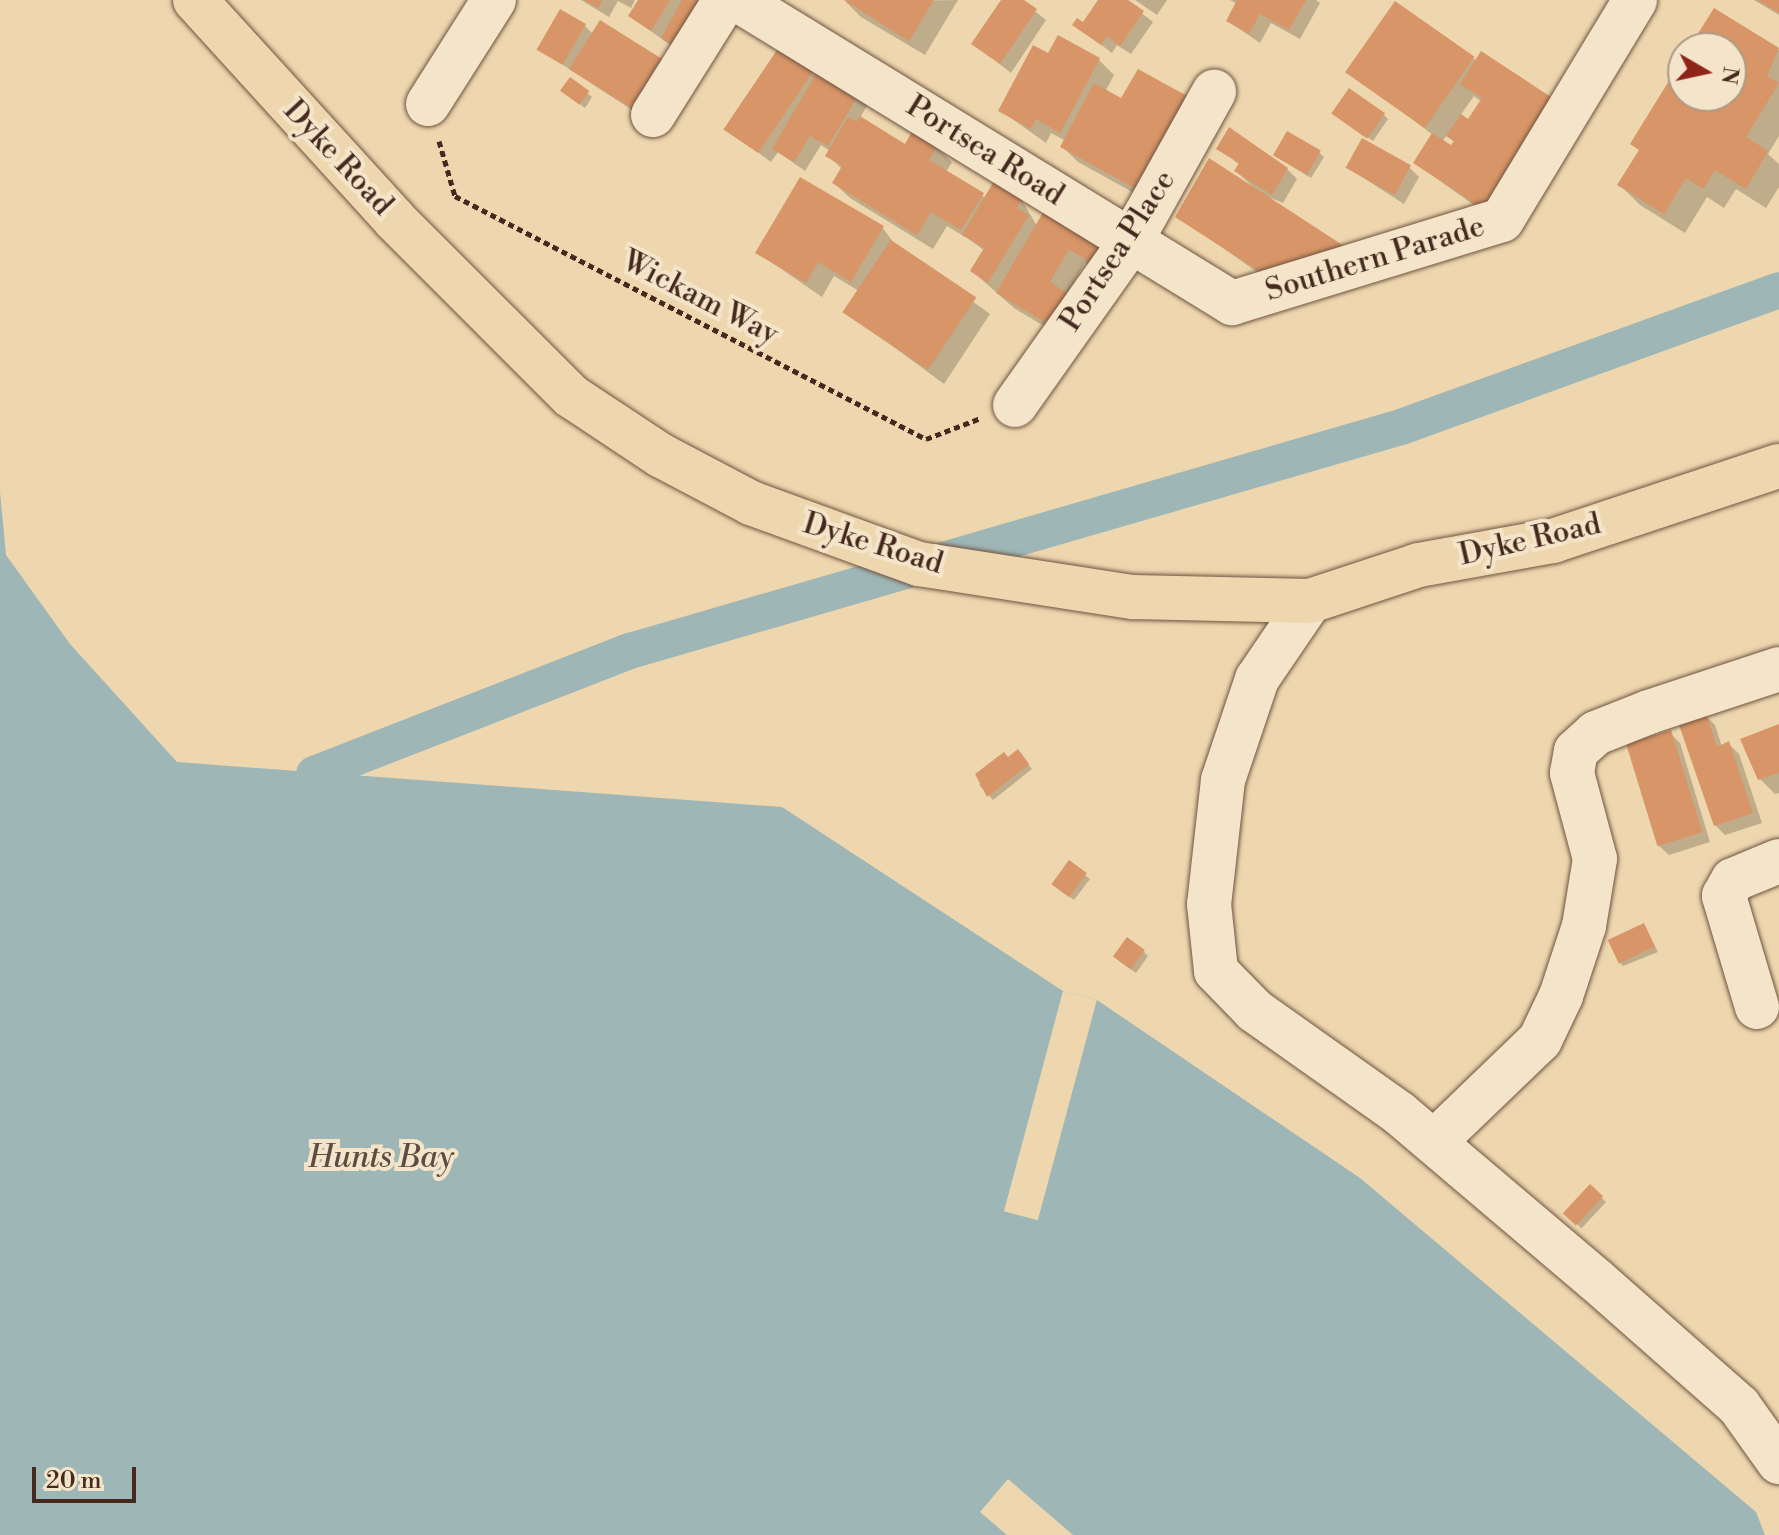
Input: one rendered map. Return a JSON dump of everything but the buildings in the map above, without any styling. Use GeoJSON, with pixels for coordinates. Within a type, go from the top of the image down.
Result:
{"type":"FeatureCollection","features":[{"type":"Feature","properties":{"kind":"main road","name":"Dyke Road"},"geometry":{"type":"LineString","coordinates":[[195,0],[395,220],[571,396],[660,455],[751,503],[919,564],[1133,597],[1310,601],[1419,565],[1553,541],[1779,466]]}},
{"type":"Feature","properties":{"kind":"street"},"geometry":{"type":"LineString","coordinates":[[428,104],[494,0]]}},
{"type":"Feature","properties":{"kind":"street"},"geometry":{"type":"LineString","coordinates":[[653,115],[725,0]]}},
{"type":"Feature","properties":{"kind":"street","name":"Portsea Road"},"geometry":{"type":"LineString","coordinates":[[738,0],[1232,303]]}},
{"type":"Feature","properties":{"kind":"street","name":"Southern Parade"},"geometry":{"type":"LineString","coordinates":[[1232,303],[1502,220],[1635,0]]}},
{"type":"Feature","properties":{"kind":"street","name":"Portsea Place"},"geometry":{"type":"LineString","coordinates":[[1015,405],[1131,241],[1214,92]]}},
{"type":"Feature","properties":{"kind":"street"},"geometry":{"type":"LineString","coordinates":[[1310,601],[1257,679],[1223,780],[1209,904],[1216,971],[1255,1011],[1434,1142],[1739,1406],[1779,1462]]}},
{"type":"Feature","properties":{"kind":"street"},"geometry":{"type":"LineString","coordinates":[[1434,1142],[1540,1040],[1561,996],[1584,926],[1595,859],[1572,773],[1576,751],[1596,733],[1635,717],[1779,669]]}},
{"type":"Feature","properties":{"kind":"street"},"geometry":{"type":"LineString","coordinates":[[1757,1007],[1724,896],[1733,880],[1779,861]]}},
{"type":"Feature","properties":{"kind":"path","name":"Wickam Way"},"geometry":{"type":"LineString","coordinates":[[428,104],[455,196],[926,439],[1015,405]]}},
{"type":"Feature","properties":{"kind":"water","name":"Hunts Bay"},"geometry":{"type":"Polygon","coordinates":[[[0,492],[6,555],[70,644],[177,762],[782,807],[1063,991],[1097,1000],[1360,1178],[1756,1512],[1765,1535],[0,1535],[0,492]]]}},
{"type":"Feature","properties":{"kind":"pier"},"geometry":{"type":"Polygon","coordinates":[[[1063,991],[1097,1000],[1038,1220],[1004,1211],[1063,991]]]}},
{"type":"Feature","properties":{"kind":"pier"},"geometry":{"type":"Polygon","coordinates":[[[1008,1479],[1073,1535],[1007,1535],[980,1512],[1008,1479]]]}},
{"type":"Feature","properties":{"kind":"waterway"},"geometry":{"type":"LineString","coordinates":[[314,774],[630,651],[1401,427],[1779,290]]}}]}
